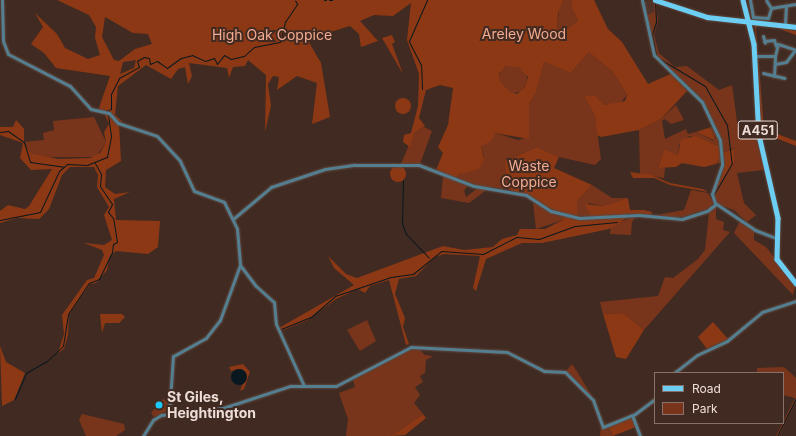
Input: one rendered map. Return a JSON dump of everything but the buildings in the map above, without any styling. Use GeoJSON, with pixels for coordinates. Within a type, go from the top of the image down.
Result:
{"type":"FeatureCollection","features":[{"type":"Feature","properties":{"kind":"main road"},"geometry":{"type":"LineString","coordinates":[[655,0],[707,17],[785,24],[796,28]]}},
{"type":"Feature","properties":{"kind":"main road","name":"A451"},"geometry":{"type":"LineString","coordinates":[[744,0],[755,56],[758,127],[778,218],[776,238],[778,264],[796,283]]}},
{"type":"Feature","properties":{"kind":"street"},"geometry":{"type":"LineString","coordinates":[[2,0],[3,41],[8,54],[70,86],[91,109],[109,113],[118,123],[157,136],[180,161],[194,191],[224,202],[233,219],[238,233],[240,265],[215,329],[206,338],[174,354],[169,414]]}},
{"type":"Feature","properties":{"kind":"street"},"geometry":{"type":"LineString","coordinates":[[642,0],[654,55],[702,102],[720,140],[721,172],[712,194],[716,204],[734,213],[759,233],[776,238]]}},
{"type":"Feature","properties":{"kind":"street"},"geometry":{"type":"LineString","coordinates":[[750,0],[754,17],[769,18],[771,8],[766,0]]}},
{"type":"Feature","properties":{"kind":"street"},"geometry":{"type":"LineString","coordinates":[[771,8],[786,7],[796,4],[794,0]]}},
{"type":"Feature","properties":{"kind":"street"},"geometry":{"type":"LineString","coordinates":[[785,24],[786,7]]}},
{"type":"Feature","properties":{"kind":"street"},"geometry":{"type":"LineString","coordinates":[[763,36],[765,42],[770,40],[775,41],[774,76]]}},
{"type":"Feature","properties":{"kind":"street"},"geometry":{"type":"LineString","coordinates":[[775,64],[786,62],[796,50],[783,45],[776,46]]}},
{"type":"Feature","properties":{"kind":"street"},"geometry":{"type":"LineString","coordinates":[[755,56],[775,56]]}},
{"type":"Feature","properties":{"kind":"street"},"geometry":{"type":"LineString","coordinates":[[763,73],[784,78]]}},
{"type":"Feature","properties":{"kind":"street"},"geometry":{"type":"LineString","coordinates":[[233,219],[272,187],[325,169],[355,165],[426,166],[474,186],[526,195],[551,211],[578,218],[638,215],[680,220],[707,211],[716,204]]}},
{"type":"Feature","properties":{"kind":"street"},"geometry":{"type":"LineString","coordinates":[[240,265],[256,286],[274,302],[276,324],[304,386]]}},
{"type":"Feature","properties":{"kind":"street"},"geometry":{"type":"LineString","coordinates":[[675,372],[697,355],[727,341],[763,311],[796,301]]}},
{"type":"Feature","properties":{"kind":"street"},"geometry":{"type":"LineString","coordinates":[[143,436],[155,418],[169,414],[223,408],[271,390],[304,386],[318,389],[340,385],[411,346],[507,352],[542,371],[563,371],[577,381],[593,400],[602,426],[632,415],[654,400]]}},
{"type":"Feature","properties":{"kind":"street"},"geometry":{"type":"LineString","coordinates":[[632,415],[640,436]]}},
{"type":"Feature","properties":{"kind":"shaded area"},"geometry":{"type":"Polygon","coordinates":[[[649,0],[654,2],[656,7],[654,12],[649,14],[644,12],[642,7],[644,2],[649,0]]]}},
{"type":"Feature","properties":{"kind":"shaded area"},"geometry":{"type":"Polygon","coordinates":[[[236,369],[242,369],[247,374],[245,383],[242,385],[236,385],[231,380],[231,374],[236,369]]]}},
{"type":"Feature","properties":{"kind":"green space"},"geometry":{"type":"Polygon","coordinates":[[[57,0],[563,0],[558,13],[557,31],[561,34],[578,20],[571,7],[572,0],[594,0],[608,29],[622,42],[648,84],[673,73],[687,91],[661,119],[639,130],[601,137],[597,135],[595,116],[584,96],[596,96],[604,105],[625,101],[627,95],[613,72],[589,52],[571,73],[544,62],[536,93],[529,104],[529,139],[495,133],[491,141],[481,146],[484,159],[479,169],[459,174],[456,179],[436,170],[443,153],[438,147],[448,125],[453,88],[440,85],[426,90],[419,118],[425,126],[414,133],[410,147],[403,142],[404,135],[411,133],[418,106],[419,74],[407,40],[411,3],[393,16],[374,15],[360,21],[378,41],[361,47],[359,34],[350,26],[307,39],[321,63],[330,117],[312,124],[317,83],[297,76],[277,90],[279,77],[273,76],[268,84],[271,106],[265,132],[266,75],[248,60],[245,66],[233,67],[229,78],[227,68],[189,63],[192,76],[188,84],[185,67],[178,69],[171,79],[146,65],[118,86],[115,115],[123,122],[117,121],[109,112],[98,111],[110,76],[56,68],[44,53],[31,44],[43,27],[35,13],[57,34],[65,48],[88,59],[100,55],[95,38],[96,27],[89,15],[57,0]],[[105,17],[102,37],[114,60],[119,61],[135,49],[152,44],[148,34],[133,33],[105,17]],[[136,60],[123,62],[120,74],[134,68],[136,60]],[[506,66],[499,74],[500,82],[510,92],[517,94],[525,87],[528,77],[519,67],[506,66]]]}},
{"type":"Feature","properties":{"kind":"green space"},"geometry":{"type":"Polygon","coordinates":[[[563,0],[572,0],[571,7],[578,20],[561,34],[557,31],[559,9],[563,0]]]}},
{"type":"Feature","properties":{"kind":"green space"},"geometry":{"type":"Polygon","coordinates":[[[654,0],[660,4],[656,3],[658,21],[654,35],[659,53],[675,67],[687,66],[719,90],[732,85],[739,136],[745,138],[758,136],[765,170],[737,173],[744,203],[756,215],[747,222],[734,210],[717,204],[712,196],[734,164],[733,148],[723,152],[706,107],[655,55],[645,16],[654,12],[654,0]]]}},
{"type":"Feature","properties":{"kind":"green space"},"geometry":{"type":"Polygon","coordinates":[[[755,24],[796,31],[796,35],[777,28],[757,26],[756,29],[764,129],[796,141],[796,146],[760,132],[755,24]]]}},
{"type":"Feature","properties":{"kind":"green space"},"geometry":{"type":"Polygon","coordinates":[[[392,35],[395,42],[392,44],[403,74],[382,38],[392,35]]]}},
{"type":"Feature","properties":{"kind":"green space"},"geometry":{"type":"Polygon","coordinates":[[[589,52],[613,72],[627,95],[620,103],[604,105],[596,96],[584,96],[595,116],[601,159],[595,165],[559,157],[537,147],[506,160],[508,189],[475,186],[456,179],[459,174],[479,168],[484,156],[481,146],[495,133],[518,140],[528,137],[529,104],[536,93],[544,62],[571,73],[589,52]]]}},
{"type":"Feature","properties":{"kind":"green space"},"geometry":{"type":"Polygon","coordinates":[[[513,65],[523,69],[527,79],[523,89],[513,93],[503,89],[499,79],[503,69],[513,65]]]}},
{"type":"Feature","properties":{"kind":"green space"},"geometry":{"type":"Polygon","coordinates":[[[403,98],[409,100],[411,106],[409,112],[403,114],[397,112],[395,106],[397,100],[403,98]]]}},
{"type":"Feature","properties":{"kind":"green space"},"geometry":{"type":"Polygon","coordinates":[[[676,105],[684,120],[671,124],[665,119],[662,121],[665,139],[686,129],[688,134],[696,132],[714,141],[716,139],[708,128],[712,127],[719,140],[722,162],[716,164],[720,154],[716,145],[690,136],[679,145],[678,155],[664,151],[658,167],[665,168],[664,178],[640,174],[639,130],[661,119],[676,105]]]}},
{"type":"Feature","properties":{"kind":"green space"},"geometry":{"type":"Polygon","coordinates":[[[104,113],[110,114],[119,124],[121,161],[106,170],[105,187],[115,194],[130,192],[114,199],[116,220],[160,221],[158,247],[148,254],[116,251],[110,256],[107,270],[96,283],[90,284],[69,315],[68,335],[64,349],[58,353],[64,334],[62,315],[87,280],[94,278],[104,255],[102,250],[84,243],[104,245],[112,240],[104,215],[109,207],[97,187],[98,175],[94,167],[70,167],[62,175],[49,209],[39,219],[17,218],[0,223],[0,211],[8,205],[25,209],[29,206],[52,169],[31,170],[20,158],[23,143],[0,135],[0,127],[13,127],[16,120],[24,129],[24,143],[31,153],[58,159],[90,158],[100,153],[106,142],[104,132],[109,124],[104,113]]]}},
{"type":"Feature","properties":{"kind":"green space"},"geometry":{"type":"Polygon","coordinates":[[[94,117],[106,142],[96,157],[49,157],[31,153],[24,142],[44,140],[43,133],[54,130],[53,121],[94,117]]]}},
{"type":"Feature","properties":{"kind":"green space"},"geometry":{"type":"Polygon","coordinates":[[[424,127],[432,131],[420,164],[401,164],[414,133],[424,127]]]}},
{"type":"Feature","properties":{"kind":"green space"},"geometry":{"type":"Polygon","coordinates":[[[708,128],[711,130],[716,141],[696,132],[708,128]]]}},
{"type":"Feature","properties":{"kind":"green space"},"geometry":{"type":"Polygon","coordinates":[[[695,136],[718,146],[720,156],[716,164],[704,167],[682,163],[676,167],[658,168],[664,150],[678,155],[681,140],[695,136]]]}},
{"type":"Feature","properties":{"kind":"green space","name":"Waste Coppice"},"geometry":{"type":"Polygon","coordinates":[[[537,147],[559,157],[554,168],[592,185],[577,201],[577,216],[558,212],[508,189],[505,161],[537,147]]]}},
{"type":"Feature","properties":{"kind":"green space"},"geometry":{"type":"Polygon","coordinates":[[[734,149],[734,164],[712,196],[722,174],[723,152],[734,149]]]}},
{"type":"Feature","properties":{"kind":"green space"},"geometry":{"type":"Polygon","coordinates":[[[398,166],[405,171],[406,174],[401,181],[398,182],[391,177],[390,174],[395,167],[398,166]]]}},
{"type":"Feature","properties":{"kind":"green space"},"geometry":{"type":"Polygon","coordinates":[[[630,172],[651,175],[670,183],[703,189],[708,192],[670,185],[654,178],[633,178],[630,172]]]}},
{"type":"Feature","properties":{"kind":"green space"},"geometry":{"type":"Polygon","coordinates":[[[443,176],[468,185],[464,191],[466,197],[478,188],[488,189],[469,203],[441,198],[443,176]]]}},
{"type":"Feature","properties":{"kind":"green space"},"geometry":{"type":"Polygon","coordinates":[[[592,185],[612,198],[628,198],[603,206],[588,203],[592,218],[577,216],[577,201],[592,185]]]}},
{"type":"Feature","properties":{"kind":"green space"},"geometry":{"type":"Polygon","coordinates":[[[691,190],[708,193],[714,203],[710,208],[677,219],[651,216],[684,210],[691,190]]]}},
{"type":"Feature","properties":{"kind":"green space"},"geometry":{"type":"Polygon","coordinates":[[[628,198],[630,210],[644,210],[652,212],[651,216],[628,217],[609,229],[542,243],[522,243],[486,259],[476,291],[473,288],[480,256],[444,254],[435,257],[416,276],[399,279],[395,294],[405,318],[403,327],[409,344],[406,345],[389,280],[370,286],[365,293],[358,289],[336,299],[308,320],[281,331],[279,328],[354,285],[334,268],[328,256],[346,274],[357,278],[443,246],[464,250],[493,247],[502,239],[517,235],[520,229],[545,229],[563,220],[562,215],[576,219],[601,218],[592,218],[585,204],[603,206],[628,198]]]}},
{"type":"Feature","properties":{"kind":"green space"},"geometry":{"type":"Polygon","coordinates":[[[533,203],[562,215],[563,220],[536,229],[533,203]]]}},
{"type":"Feature","properties":{"kind":"green space"},"geometry":{"type":"Polygon","coordinates":[[[716,205],[716,219],[724,222],[723,230],[730,232],[644,330],[623,313],[603,314],[600,302],[658,296],[665,277],[673,278],[698,259],[705,250],[709,213],[685,220],[716,205]]]}},
{"type":"Feature","properties":{"kind":"green space"},"geometry":{"type":"Polygon","coordinates":[[[636,216],[632,222],[631,235],[610,234],[611,225],[636,216]]]}},
{"type":"Feature","properties":{"kind":"green space"},"geometry":{"type":"Polygon","coordinates":[[[741,219],[754,231],[754,240],[766,247],[796,284],[793,295],[734,233],[741,219]]]}},
{"type":"Feature","properties":{"kind":"green space"},"geometry":{"type":"Polygon","coordinates":[[[623,313],[644,330],[626,359],[616,357],[603,314],[623,313]]]}},
{"type":"Feature","properties":{"kind":"green space"},"geometry":{"type":"Polygon","coordinates":[[[100,314],[122,314],[125,317],[119,323],[105,323],[102,333],[100,314]]]}},
{"type":"Feature","properties":{"kind":"green space"},"geometry":{"type":"Polygon","coordinates":[[[367,320],[376,341],[360,351],[347,330],[367,320]]]}},
{"type":"Feature","properties":{"kind":"green space"},"geometry":{"type":"Polygon","coordinates":[[[713,322],[728,339],[707,349],[698,337],[713,322]]]}},
{"type":"Feature","properties":{"kind":"green space"},"geometry":{"type":"Polygon","coordinates":[[[0,346],[6,362],[25,373],[14,400],[2,406],[0,346]]]}},
{"type":"Feature","properties":{"kind":"green space"},"geometry":{"type":"Polygon","coordinates":[[[418,348],[425,355],[433,356],[426,360],[425,373],[420,376],[423,382],[415,387],[420,395],[414,403],[423,414],[391,436],[346,436],[348,419],[339,393],[355,387],[353,380],[407,349],[418,348]]]}},
{"type":"Feature","properties":{"kind":"green space"},"geometry":{"type":"Polygon","coordinates":[[[243,364],[250,372],[244,389],[240,391],[245,377],[242,369],[231,371],[229,367],[243,364]]]}},
{"type":"Feature","properties":{"kind":"green space"},"geometry":{"type":"Polygon","coordinates":[[[572,364],[578,373],[593,398],[566,371],[572,364]]]}},
{"type":"Feature","properties":{"kind":"green space"},"geometry":{"type":"Polygon","coordinates":[[[784,367],[796,378],[796,401],[779,436],[776,436],[782,424],[784,424],[784,420],[795,398],[784,395],[784,372],[757,372],[757,368],[784,367]]]}},
{"type":"Feature","properties":{"kind":"green space"},"geometry":{"type":"Polygon","coordinates":[[[163,399],[171,404],[170,410],[154,417],[151,413],[163,399]]]}},
{"type":"Feature","properties":{"kind":"green space"},"geometry":{"type":"Polygon","coordinates":[[[82,414],[124,424],[125,430],[116,436],[86,436],[79,420],[82,414]]]}},
{"type":"Feature","properties":{"kind":"green space"},"geometry":{"type":"Polygon","coordinates":[[[423,414],[426,418],[405,435],[391,436],[423,414]]]}},
{"type":"Feature","properties":{"kind":"green space"},"geometry":{"type":"Polygon","coordinates":[[[630,416],[608,428],[613,436],[600,436],[601,427],[630,416]]]}},
{"type":"Feature","properties":{"kind":"green space"},"geometry":{"type":"Polygon","coordinates":[[[632,418],[638,426],[613,436],[608,427],[632,418]]]}},
{"type":"Feature","properties":{"kind":"waterway"},"geometry":{"type":"LineString","coordinates":[[106,111],[111,109],[111,94],[119,78],[139,67],[137,61],[144,57],[149,58],[150,64],[157,61],[167,68],[181,58],[192,55],[205,61],[214,58],[217,64],[224,55],[231,59],[244,56],[254,47],[280,42],[285,22],[297,4],[295,0]]}},
{"type":"Feature","properties":{"kind":"waterway"},"geometry":{"type":"LineString","coordinates":[[422,89],[421,65],[409,41],[427,0]]}},
{"type":"Feature","properties":{"kind":"waterway"},"geometry":{"type":"LineString","coordinates":[[655,2],[656,22],[652,34],[656,55]]}},
{"type":"Feature","properties":{"kind":"waterway"},"geometry":{"type":"LineString","coordinates":[[660,59],[705,86],[727,125],[732,163],[714,194]]}},
{"type":"Feature","properties":{"kind":"waterway"},"geometry":{"type":"LineString","coordinates":[[0,220],[40,212],[59,171],[67,164],[87,165],[107,157],[111,136],[108,114]]}},
{"type":"Feature","properties":{"kind":"waterway"},"geometry":{"type":"LineString","coordinates":[[0,132],[8,131],[24,142],[30,162],[64,167]]}},
{"type":"Feature","properties":{"kind":"waterway"},"geometry":{"type":"LineString","coordinates":[[15,399],[26,373],[47,361],[63,346],[68,314],[89,283],[99,279],[112,252],[113,244],[117,242],[113,218],[108,212],[112,204],[100,186],[101,174],[95,163]]}},
{"type":"Feature","properties":{"kind":"waterway"},"geometry":{"type":"LineString","coordinates":[[403,180],[402,223],[406,234],[429,258]]}},
{"type":"Feature","properties":{"kind":"waterway"},"geometry":{"type":"LineString","coordinates":[[694,214],[700,212]]}},
{"type":"Feature","properties":{"kind":"waterway"},"geometry":{"type":"LineString","coordinates":[[627,214],[643,214]]}},
{"type":"Feature","properties":{"kind":"waterway"},"geometry":{"type":"LineString","coordinates":[[675,217],[682,217]]}},
{"type":"Feature","properties":{"kind":"waterway"},"geometry":{"type":"LineString","coordinates":[[281,329],[311,317],[335,296],[391,277],[413,274],[441,251],[483,254],[517,237],[539,239],[575,226],[617,222]]}},
{"type":"Feature","properties":{"kind":"waterway"},"geometry":{"type":"LineString","coordinates":[[784,422],[796,398]]}},
{"type":"Feature","properties":{"kind":"waterway"},"geometry":{"type":"LineString","coordinates":[[777,436],[783,424]]}},
{"type":"Feature","properties":{"kind":"place","name":"St Giles, Heightington"},"geometry":{"type":"Point","coordinates":[159,405]}},
{"type":"Feature","properties":{"kind":"park label","name":"Areley Wood"},"geometry":{"type":"Point","coordinates":[524,34]}},
{"type":"Feature","properties":{"kind":"park label","name":"High Oak Coppice"},"geometry":{"type":"Point","coordinates":[272,35]}}]}
